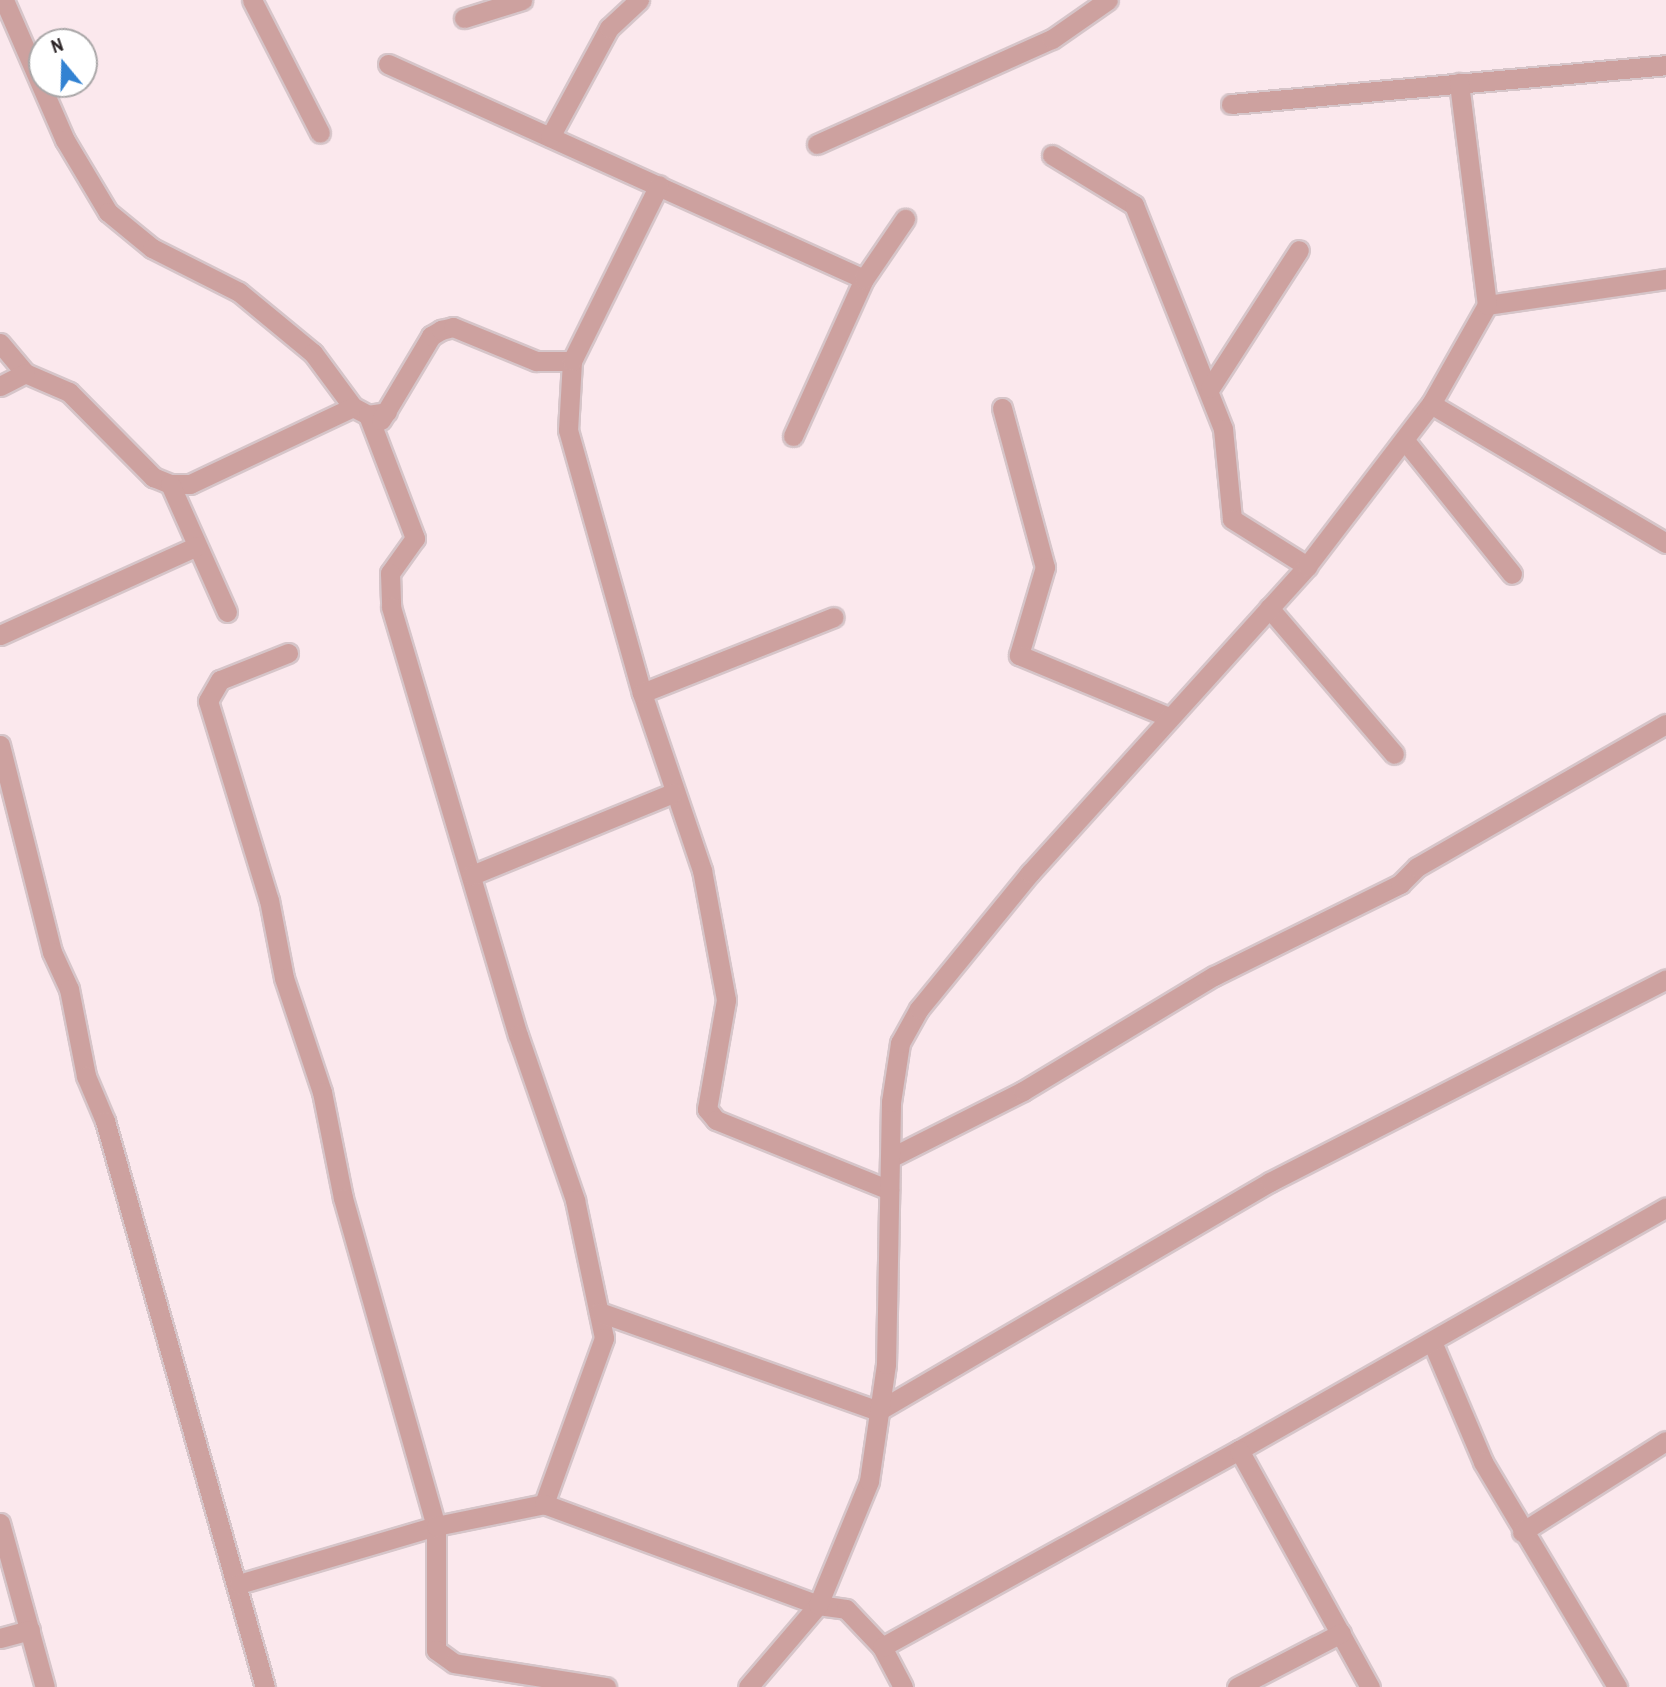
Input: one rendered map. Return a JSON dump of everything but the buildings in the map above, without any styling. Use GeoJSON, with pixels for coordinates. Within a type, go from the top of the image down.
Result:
{"type":"FeatureCollection","features":[{"type":"Feature","properties":{"kind":"street"},"geometry":{"type":"LineString","coordinates":[[4,0],[65,140],[108,212],[152,248],[239,292],[313,353],[371,416],[415,540],[390,573],[391,607],[517,1035],[575,1199],[599,1312],[601,1352],[544,1504]]}},
{"type":"Feature","properties":{"kind":"street"},"geometry":{"type":"LineString","coordinates":[[252,0],[320,133]]}},
{"type":"Feature","properties":{"kind":"street"},"geometry":{"type":"LineString","coordinates":[[464,18],[522,0]]}},
{"type":"Feature","properties":{"kind":"street"},"geometry":{"type":"LineString","coordinates":[[817,144],[1052,39],[1108,0]]}},
{"type":"Feature","properties":{"kind":"street"},"geometry":{"type":"LineString","coordinates":[[550,137],[628,3]]}},
{"type":"Feature","properties":{"kind":"street"},"geometry":{"type":"LineString","coordinates":[[388,64],[864,279]]}},
{"type":"Feature","properties":{"kind":"street"},"geometry":{"type":"LineString","coordinates":[[1231,104],[1666,65]]}},
{"type":"Feature","properties":{"kind":"street"},"geometry":{"type":"LineString","coordinates":[[748,1687],[818,1605],[869,1481],[886,1364],[890,1158],[900,1043],[919,1009],[1166,716],[1307,566],[1406,442],[1431,404],[1487,305],[1459,83]]}},
{"type":"Feature","properties":{"kind":"street"},"geometry":{"type":"LineString","coordinates":[[1052,155],[1134,205],[1210,388],[1230,465],[1232,519],[1307,566]]}},
{"type":"Feature","properties":{"kind":"street"},"geometry":{"type":"LineString","coordinates":[[659,185],[572,360],[568,430],[642,693],[673,793],[702,870],[726,1000],[710,1115],[889,1190]]}},
{"type":"Feature","properties":{"kind":"street"},"geometry":{"type":"LineString","coordinates":[[793,436],[864,279],[905,219]]}},
{"type":"Feature","properties":{"kind":"street"},"geometry":{"type":"LineString","coordinates":[[1210,388],[1299,250]]}},
{"type":"Feature","properties":{"kind":"street"},"geometry":{"type":"LineString","coordinates":[[1487,305],[1666,279]]}},
{"type":"Feature","properties":{"kind":"street"},"geometry":{"type":"LineString","coordinates":[[0,343],[25,373],[69,392],[153,477],[170,484],[190,484],[371,416],[431,336],[442,330],[453,327],[536,360],[572,360]]}},
{"type":"Feature","properties":{"kind":"street"},"geometry":{"type":"LineString","coordinates":[[0,386],[25,373]]}},
{"type":"Feature","properties":{"kind":"street"},"geometry":{"type":"LineString","coordinates":[[1431,404],[1666,543]]}},
{"type":"Feature","properties":{"kind":"street"},"geometry":{"type":"LineString","coordinates":[[1002,408],[1045,567],[1019,655],[1166,716]]}},
{"type":"Feature","properties":{"kind":"street"},"geometry":{"type":"LineString","coordinates":[[1406,442],[1512,574]]}},
{"type":"Feature","properties":{"kind":"street"},"geometry":{"type":"LineString","coordinates":[[170,484],[227,612]]}},
{"type":"Feature","properties":{"kind":"street"},"geometry":{"type":"LineString","coordinates":[[0,635],[197,545]]}},
{"type":"Feature","properties":{"kind":"street"},"geometry":{"type":"LineString","coordinates":[[1269,608],[1394,754]]}},
{"type":"Feature","properties":{"kind":"street"},"geometry":{"type":"LineString","coordinates":[[642,693],[834,617]]}},
{"type":"Feature","properties":{"kind":"street"},"geometry":{"type":"LineString","coordinates":[[288,653],[220,680],[208,701],[270,900],[284,978],[322,1092],[343,1198],[436,1526],[433,1637],[441,1659],[606,1687]]}},
{"type":"Feature","properties":{"kind":"street"},"geometry":{"type":"LineString","coordinates":[[890,1158],[1023,1091],[1214,976],[1400,884],[1418,867],[1666,724]]}},
{"type":"Feature","properties":{"kind":"street"},"geometry":{"type":"LineString","coordinates":[[0,745],[52,952],[69,989],[86,1076],[105,1121],[239,1584],[265,1687]]}},
{"type":"Feature","properties":{"kind":"street"},"geometry":{"type":"LineString","coordinates":[[472,875],[673,793]]}},
{"type":"Feature","properties":{"kind":"street"},"geometry":{"type":"LineString","coordinates":[[878,1412],[1270,1182],[1666,979]]}},
{"type":"Feature","properties":{"kind":"street"},"geometry":{"type":"LineString","coordinates":[[882,1647],[1433,1344],[1666,1207]]}},
{"type":"Feature","properties":{"kind":"street"},"geometry":{"type":"LineString","coordinates":[[599,1312],[878,1412]]}},
{"type":"Feature","properties":{"kind":"street"},"geometry":{"type":"LineString","coordinates":[[1433,1344],[1483,1462],[1522,1532],[1617,1687]]}},
{"type":"Feature","properties":{"kind":"street"},"geometry":{"type":"LineString","coordinates":[[1522,1532],[1666,1441]]}},
{"type":"Feature","properties":{"kind":"street"},"geometry":{"type":"LineString","coordinates":[[1239,1450],[1370,1687]]}},
{"type":"Feature","properties":{"kind":"street"},"geometry":{"type":"LineString","coordinates":[[239,1584],[436,1526],[544,1504],[818,1605],[846,1609],[882,1647],[903,1687]]}},
{"type":"Feature","properties":{"kind":"street"},"geometry":{"type":"LineString","coordinates":[[0,1523],[45,1687]]}},
{"type":"Feature","properties":{"kind":"street"},"geometry":{"type":"LineString","coordinates":[[0,1638],[30,1630]]}},
{"type":"Feature","properties":{"kind":"street"},"geometry":{"type":"LineString","coordinates":[[1237,1687],[1340,1633]]}}]}
